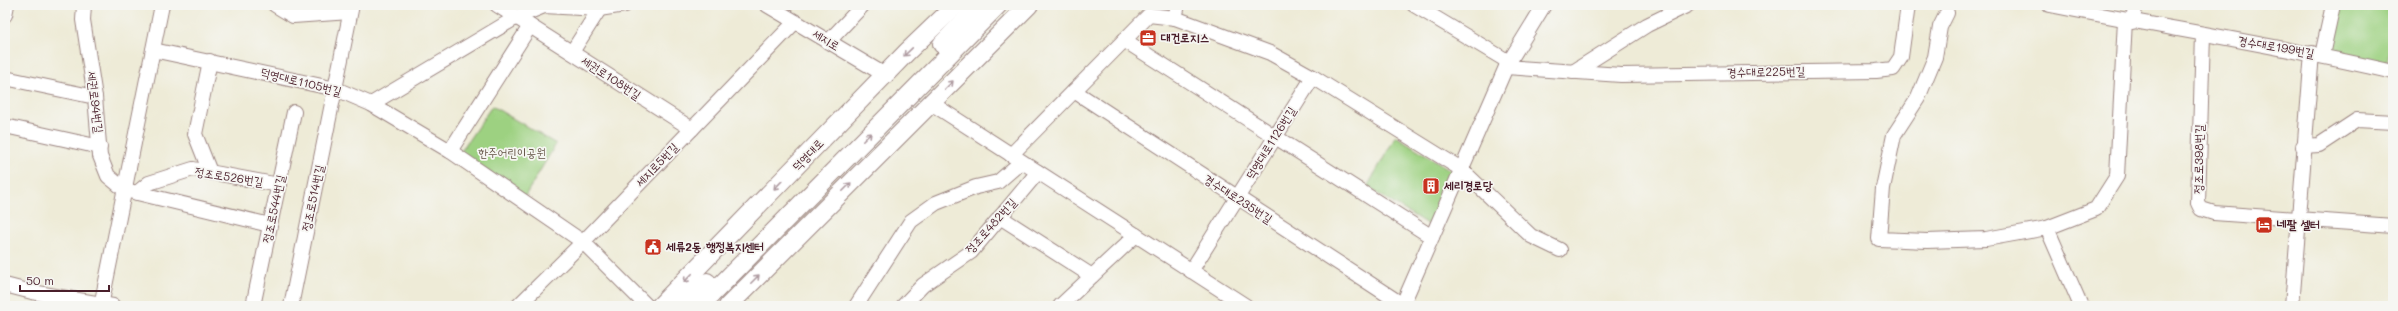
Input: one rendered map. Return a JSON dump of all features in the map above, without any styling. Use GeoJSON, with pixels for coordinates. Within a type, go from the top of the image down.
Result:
{"type":"FeatureCollection","features":[{"type":"Feature","properties":{"kind":"main road","name":"덕영대로"},"geometry":{"type":"LineString","coordinates":[[660,306],[885,75],[956,5]]}},
{"type":"Feature","properties":{"kind":"main road"},"geometry":{"type":"LineString","coordinates":[[930,32],[974,5]]}},
{"type":"Feature","properties":{"kind":"main road","name":"덕영대로"},"geometry":{"type":"LineString","coordinates":[[718,279],[980,5]]}},
{"type":"Feature","properties":{"kind":"main road"},"geometry":{"type":"LineString","coordinates":[[683,306],[718,279],[998,5]]}},
{"type":"Feature","properties":{"kind":"main road"},"geometry":{"type":"LineString","coordinates":[[966,68],[998,5]]}},
{"type":"Feature","properties":{"kind":"main road"},"geometry":{"type":"LineString","coordinates":[[732,305],[1029,5]]}},
{"type":"Feature","properties":{"kind":"main road"},"geometry":{"type":"LineString","coordinates":[[700,306],[718,279]]}},
{"type":"Feature","properties":{"kind":"street"},"geometry":{"type":"LineString","coordinates":[[5,15],[7,5]]}},
{"type":"Feature","properties":{"kind":"street","name":"세권로94번길"},"geometry":{"type":"LineString","coordinates":[[84,5],[83,20],[95,97],[100,156],[108,176],[131,192]]}},
{"type":"Feature","properties":{"kind":"street"},"geometry":{"type":"LineString","coordinates":[[5,285],[32,292],[105,305],[131,192],[153,50],[162,5]]}},
{"type":"Feature","properties":{"kind":"street"},"geometry":{"type":"LineString","coordinates":[[275,5],[293,16],[351,8]]}},
{"type":"Feature","properties":{"kind":"street","name":"세권로108번길"},"geometry":{"type":"LineString","coordinates":[[497,5],[692,129]]}},
{"type":"Feature","properties":{"kind":"street"},"geometry":{"type":"LineString","coordinates":[[371,104],[517,17],[544,6],[600,7],[625,5]]}},
{"type":"Feature","properties":{"kind":"street","name":"세지로"},"geometry":{"type":"LineString","coordinates":[[767,5],[885,75]]}},
{"type":"Feature","properties":{"kind":"street"},"geometry":{"type":"LineString","coordinates":[[828,42],[863,5]]}},
{"type":"Feature","properties":{"kind":"street"},"geometry":{"type":"LineString","coordinates":[[1414,5],[1507,64]]}},
{"type":"Feature","properties":{"kind":"street","name":"경수대로235번길"},"geometry":{"type":"LineString","coordinates":[[1074,91],[1402,305],[1507,64],[1544,5]]}},
{"type":"Feature","properties":{"kind":"street"},"geometry":{"type":"LineString","coordinates":[[1573,72],[1647,24],[1688,5]]}},
{"type":"Feature","properties":{"kind":"street","name":"경수대로225번길"},"geometry":{"type":"LineString","coordinates":[[1507,64],[1573,72],[1621,75],[1876,71],[1893,69],[1901,57],[1908,5]]}},
{"type":"Feature","properties":{"kind":"street","name":"경수대로199번길"},"geometry":{"type":"LineString","coordinates":[[2050,5],[2129,21],[2317,54],[2333,5]]}},
{"type":"Feature","properties":{"kind":"street"},"geometry":{"type":"LineString","coordinates":[[1947,13],[1940,27],[1935,57],[1918,98],[1894,135],[1883,188],[1879,239],[1927,241],[1986,239],[2047,228],[2096,209],[2117,176],[2129,21],[2136,5]]}},
{"type":"Feature","properties":{"kind":"street"},"geometry":{"type":"LineString","coordinates":[[572,52],[600,7]]}},
{"type":"Feature","properties":{"kind":"street","name":"정조로514번길"},"geometry":{"type":"LineString","coordinates":[[291,306],[336,89],[351,8]]}},
{"type":"Feature","properties":{"kind":"street"},"geometry":{"type":"LineString","coordinates":[[856,306],[912,221],[936,202],[976,186],[998,182],[1016,158],[1074,91],[1149,15],[1176,11],[1270,53],[1313,77],[1461,169],[1531,236],[1560,250]]}},
{"type":"Feature","properties":{"kind":"street","name":"세지로5번길"},"geometry":{"type":"LineString","coordinates":[[518,306],[583,242],[795,22]]}},
{"type":"Feature","properties":{"kind":"street"},"geometry":{"type":"LineString","coordinates":[[450,151],[530,26]]}},
{"type":"Feature","properties":{"kind":"street","name":"정조로398번길"},"geometry":{"type":"LineString","coordinates":[[2204,34],[2198,188],[2198,203],[2201,209],[2214,213],[2298,220]]}},
{"type":"Feature","properties":{"kind":"street"},"geometry":{"type":"LineString","coordinates":[[1124,40],[1273,137],[1432,237]]}},
{"type":"Feature","properties":{"kind":"street","name":"덕영대로1105번길"},"geometry":{"type":"LineString","coordinates":[[153,50],[336,89],[371,104],[450,151],[583,242],[647,306]]}},
{"type":"Feature","properties":{"kind":"street"},"geometry":{"type":"LineString","coordinates":[[2292,306],[2303,146],[2317,54],[2393,72]]}},
{"type":"Feature","properties":{"kind":"street"},"geometry":{"type":"LineString","coordinates":[[210,61],[195,134],[210,172]]}},
{"type":"Feature","properties":{"kind":"street","name":"덕영대로1126번길"},"geometry":{"type":"LineString","coordinates":[[1191,271],[1273,137],[1313,77]]}},
{"type":"Feature","properties":{"kind":"street"},"geometry":{"type":"LineString","coordinates":[[5,78],[95,97]]}},
{"type":"Feature","properties":{"kind":"street"},"geometry":{"type":"LineString","coordinates":[[932,103],[1246,306]]}},
{"type":"Feature","properties":{"kind":"street","name":"정조로544번길"},"geometry":{"type":"LineString","coordinates":[[253,306],[294,112]]}},
{"type":"Feature","properties":{"kind":"street"},"geometry":{"type":"LineString","coordinates":[[2303,146],[2318,145],[2357,120],[2393,122]]}},
{"type":"Feature","properties":{"kind":"street"},"geometry":{"type":"LineString","coordinates":[[5,126],[100,147]]}},
{"type":"Feature","properties":{"kind":"street","name":"정조로526번길"},"geometry":{"type":"LineString","coordinates":[[131,192],[149,184],[193,169],[279,185]]}},
{"type":"Feature","properties":{"kind":"street","name":"정조로482번길"},"geometry":{"type":"LineString","coordinates":[[903,306],[922,285],[971,252],[1038,172]]}},
{"type":"Feature","properties":{"kind":"street"},"geometry":{"type":"LineString","coordinates":[[131,192],[270,225]]}},
{"type":"Feature","properties":{"kind":"street"},"geometry":{"type":"LineString","coordinates":[[1000,217],[1092,276]]}},
{"type":"Feature","properties":{"kind":"street"},"geometry":{"type":"LineString","coordinates":[[2298,220],[2393,226]]}},
{"type":"Feature","properties":{"kind":"street"},"geometry":{"type":"LineString","coordinates":[[2047,228],[2081,306]]}},
{"type":"Feature","properties":{"kind":"street"},"geometry":{"type":"LineString","coordinates":[[1069,304],[1092,276],[1136,235]]}},
{"type":"Feature","properties":{"kind":"green space"},"geometry":{"type":"Polygon","coordinates":[[[2338,5],[2393,5],[2393,33],[2386,67],[2326,53],[2338,5]]]}},
{"type":"Feature","properties":{"kind":"green space","name":"한주어린이공원"},"geometry":{"type":"Polygon","coordinates":[[[492,106],[556,144],[525,196],[459,154],[492,106]]]}},
{"type":"Feature","properties":{"kind":"green space"},"geometry":{"type":"Polygon","coordinates":[[[1396,136],[1455,173],[1432,227],[1367,187],[1396,136]]]}},
{"type":"Feature","properties":{"kind":"place","name":"대건로지스"},"geometry":{"type":"Point","coordinates":[1148,38]}},
{"type":"Feature","properties":{"kind":"place","name":"세리경로당"},"geometry":{"type":"Point","coordinates":[1431,186]}},
{"type":"Feature","properties":{"kind":"place","name":"네팔 셀터"},"geometry":{"type":"Point","coordinates":[2264,225]}},
{"type":"Feature","properties":{"kind":"place","name":"세류2동 행정복지센터"},"geometry":{"type":"Point","coordinates":[653,247]}}]}
